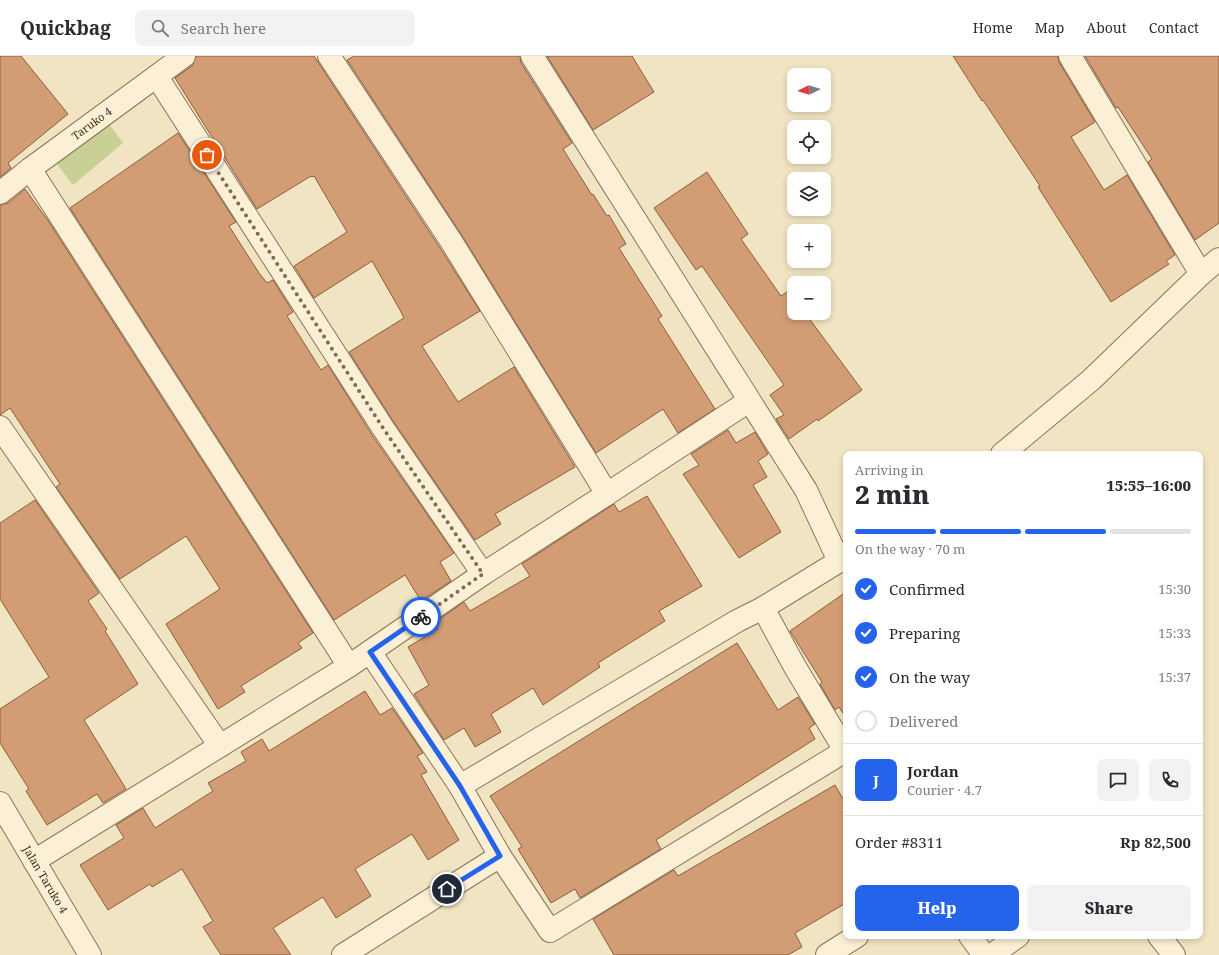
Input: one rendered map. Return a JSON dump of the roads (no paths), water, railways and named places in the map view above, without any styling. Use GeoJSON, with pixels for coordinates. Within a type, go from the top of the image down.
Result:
{"type":"FeatureCollection","features":[{"type":"Feature","properties":{"kind":"street","name":"Taruko 4"},"geometry":{"type":"LineString","coordinates":[[0,193],[30,169],[184,56]]}},
{"type":"Feature","properties":{"kind":"street"},"geometry":{"type":"LineString","coordinates":[[329,56],[455,248],[608,494]]}},
{"type":"Feature","properties":{"kind":"street"},"geometry":{"type":"LineString","coordinates":[[460,786],[738,621],[763,608],[843,559],[806,490],[532,56]]}},
{"type":"Feature","properties":{"kind":"street"},"geometry":{"type":"LineString","coordinates":[[1070,56],[1201,274]]}},
{"type":"Feature","properties":{"kind":"street"},"geometry":{"type":"LineString","coordinates":[[157,77],[383,428],[483,574]]}},
{"type":"Feature","properties":{"kind":"street"},"geometry":{"type":"LineString","coordinates":[[30,169],[349,666]]}},
{"type":"Feature","properties":{"kind":"street"},"geometry":{"type":"LineString","coordinates":[[1006,451],[1091,380],[1201,274],[1219,259]]}},
{"type":"Feature","properties":{"kind":"street"},"geometry":{"type":"LineString","coordinates":[[34,861],[349,666],[483,574],[608,494],[749,400]]}},
{"type":"Feature","properties":{"kind":"street"},"geometry":{"type":"LineString","coordinates":[[0,427],[220,746]]}},
{"type":"Feature","properties":{"kind":"street"},"geometry":{"type":"LineString","coordinates":[[763,608],[843,747]]}},
{"type":"Feature","properties":{"kind":"street"},"geometry":{"type":"LineString","coordinates":[[370,652],[460,786],[500,856],[550,931],[843,754]]}},
{"type":"Feature","properties":{"kind":"street","name":"Jalan Taruko 4"},"geometry":{"type":"LineString","coordinates":[[0,803],[90,955]]}},
{"type":"Feature","properties":{"kind":"street"},"geometry":{"type":"LineString","coordinates":[[343,955],[500,856]]}},
{"type":"Feature","properties":{"kind":"street"},"geometry":{"type":"LineString","coordinates":[[827,955],[852,939]]}},
{"type":"Feature","properties":{"kind":"street"},"geometry":{"type":"LineString","coordinates":[[972,939],[984,955]]}},
{"type":"Feature","properties":{"kind":"street"},"geometry":{"type":"LineString","coordinates":[[992,955],[1014,939]]}},
{"type":"Feature","properties":{"kind":"street"},"geometry":{"type":"LineString","coordinates":[[1161,939],[1174,955]]}}]}
